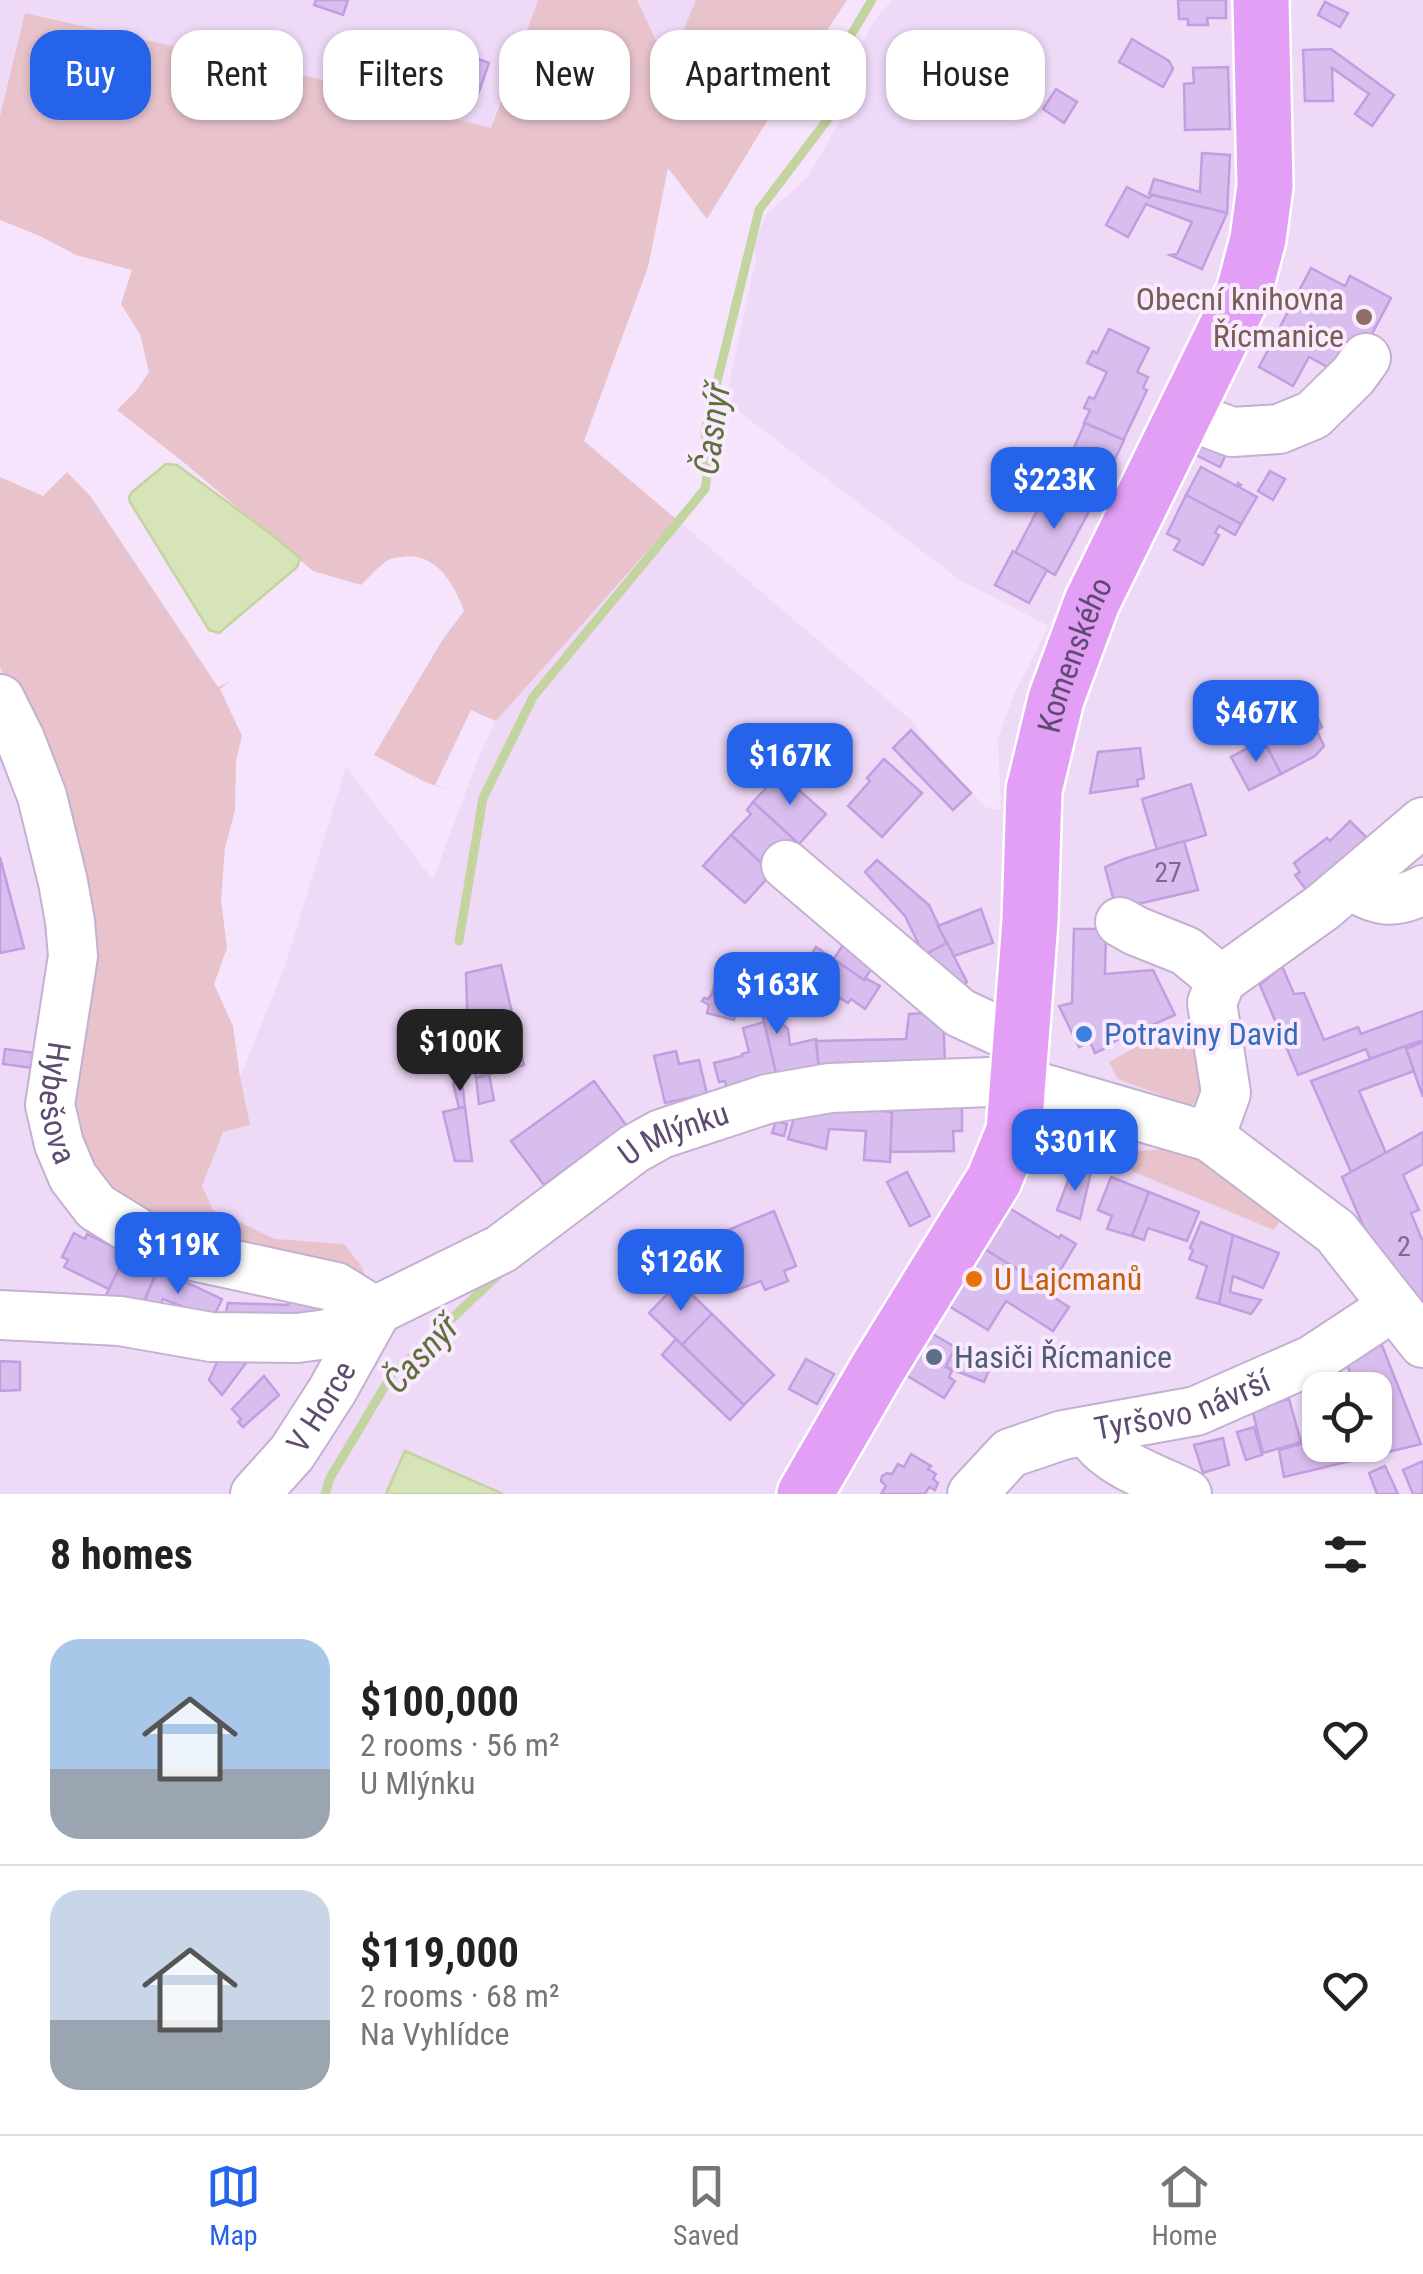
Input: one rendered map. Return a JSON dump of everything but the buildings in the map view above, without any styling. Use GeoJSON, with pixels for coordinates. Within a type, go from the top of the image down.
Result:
{"type":"FeatureCollection","features":[{"type":"Feature","properties":{"kind":"main road","name":"Komenského"},"geometry":{"type":"LineString","coordinates":[[805,1494],[994,1180],[1014,1131],[1030,922],[1034,790],[1056,700],[1092,602],[1242,295],[1258,240],[1265,186],[1261,0]]}},
{"type":"Feature","properties":{"kind":"street"},"geometry":{"type":"LineString","coordinates":[[1184,414],[1232,432],[1279,428],[1313,415],[1354,376],[1366,358]]}},
{"type":"Feature","properties":{"kind":"street","name":"Hybešova"},"geometry":{"type":"LineString","coordinates":[[0,699],[42,796],[70,921],[74,956],[50,1105],[59,1144],[73,1177],[96,1207],[166,1250],[336,1286],[376,1312]]}},
{"type":"Feature","properties":{"kind":"street"},"geometry":{"type":"LineString","coordinates":[[1210,1137],[1226,1093],[1212,1003],[1220,980],[1296,928],[1423,822]]}},
{"type":"Feature","properties":{"kind":"street"},"geometry":{"type":"LineString","coordinates":[[786,865],[1019,1061],[1210,1137],[1336,1232],[1415,1331]]}},
{"type":"Feature","properties":{"kind":"street"},"geometry":{"type":"LineString","coordinates":[[1350,885],[1388,900],[1423,890]]}},
{"type":"Feature","properties":{"kind":"street"},"geometry":{"type":"LineString","coordinates":[[1120,922],[1186,951],[1220,980]]}},
{"type":"Feature","properties":{"kind":"street","name":"U Mlýnku"},"geometry":{"type":"LineString","coordinates":[[0,1315],[120,1321],[211,1337],[268,1339],[328,1334],[501,1249],[634,1148],[661,1134],[799,1092],[1019,1061]]}},
{"type":"Feature","properties":{"kind":"street","name":"V Horce"},"geometry":{"type":"LineString","coordinates":[[255,1494],[292,1453],[332,1392],[376,1312]]}},
{"type":"Feature","properties":{"kind":"street","name":"Tyršovo návrší"},"geometry":{"type":"LineString","coordinates":[[972,1494],[1010,1453],[1063,1435],[1196,1411],[1312,1360],[1415,1331]]}},
{"type":"Feature","properties":{"kind":"street"},"geometry":{"type":"LineString","coordinates":[[1088,1431],[1097,1446],[1112,1457],[1187,1494]]}},
{"type":"Feature","properties":{"kind":"shaded area"},"geometry":{"type":"Polygon","coordinates":[[[0,0],[538,0],[527,30],[499,30],[499,102],[491,128],[460,120],[479,120],[479,30],[323,30],[323,80],[303,75],[303,30],[171,30],[171,46],[151,41],[151,30],[102,30],[26,13],[0,116],[0,0]]]}},
{"type":"Feature","properties":{"kind":"shaded area"},"geometry":{"type":"Polygon","coordinates":[[[538,0],[637,0],[651,30],[650,120],[768,120],[707,219],[668,168],[648,267],[584,441],[676,519],[496,721],[471,710],[435,785],[460,794],[425,782],[374,755],[464,611],[449,580],[433,564],[413,556],[389,560],[361,585],[313,571],[117,410],[149,372],[140,334],[121,304],[132,270],[76,255],[0,220],[0,116],[25,13],[101,30],[30,30],[30,120],[151,120],[151,41],[171,46],[171,120],[303,120],[303,75],[323,80],[323,120],[460,120],[491,128],[499,106],[499,120],[630,120],[630,30],[527,30],[538,0]]]}},
{"type":"Feature","properties":{"kind":"shaded area"},"geometry":{"type":"Polygon","coordinates":[[[637,0],[696,0],[683,30],[651,30],[637,0]]]}},
{"type":"Feature","properties":{"kind":"shaded area"},"geometry":{"type":"Polygon","coordinates":[[[696,0],[847,0],[827,30],[683,30],[696,0]]]}},
{"type":"Feature","properties":{"kind":"shaded area"},"geometry":{"type":"Polygon","coordinates":[[[892,0],[1423,0],[1423,1494],[0,1494],[0,667],[40,742],[240,1077],[285,966],[346,767],[433,880],[496,721],[676,519],[916,724],[918,733],[985,807],[1001,810],[998,739],[1014,694],[1049,626],[960,580],[725,401],[756,259],[753,246],[766,215],[808,177],[840,120],[866,120],[866,36],[892,0]]]}},
{"type":"Feature","properties":{"kind":"shaded area"},"geometry":{"type":"Polygon","coordinates":[[[166,464],[177,465],[300,558],[297,567],[219,633],[209,630],[130,502],[132,492],[166,464]]]}},
{"type":"Feature","properties":{"kind":"shaded area"},"geometry":{"type":"Polygon","coordinates":[[[67,472],[91,497],[218,687],[230,681],[220,689],[242,736],[221,900],[227,948],[214,984],[233,1026],[250,1125],[223,1132],[202,1186],[213,1210],[275,1239],[344,1244],[364,1274],[240,1251],[174,1233],[113,1201],[72,1130],[40,743],[0,667],[0,477],[43,496],[67,472]]]}},
{"type":"Feature","properties":{"kind":"shaded area"},"geometry":{"type":"Polygon","coordinates":[[[1176,1025],[1190,1026],[1209,1062],[1204,1090],[1190,1106],[1118,1079],[1109,1062],[1176,1025]]]}},
{"type":"Feature","properties":{"kind":"shaded area"},"geometry":{"type":"Polygon","coordinates":[[[1090,1137],[1130,1152],[1175,1148],[1242,1175],[1288,1210],[1274,1230],[1086,1152],[1090,1137]]]}},
{"type":"Feature","properties":{"kind":"shaded area"},"geometry":{"type":"Polygon","coordinates":[[[405,1451],[503,1494],[386,1494],[405,1451]]]}},
{"type":"Feature","properties":{"kind":"waterway","name":"Časnýř"},"geometry":{"type":"LineString","coordinates":[[459,941],[483,798],[533,697],[705,489],[705,431],[759,210],[834,111],[839,55],[872,0]]}},
{"type":"Feature","properties":{"kind":"waterway","name":"Časnýř"},"geometry":{"type":"LineString","coordinates":[[325,1494],[330,1478],[391,1376],[498,1275]]}},
{"type":"Feature","properties":{"kind":"place","name":"Obecní knihovna Řícmanice"},"geometry":{"type":"Point","coordinates":[1364,317]}},
{"type":"Feature","properties":{"kind":"place","name":"Potraviny David"},"geometry":{"type":"Point","coordinates":[1084,1034]}},
{"type":"Feature","properties":{"kind":"place","name":"U Lajcmanů"},"geometry":{"type":"Point","coordinates":[974,1279]}},
{"type":"Feature","properties":{"kind":"place","name":"Hasiči Řícmanice"},"geometry":{"type":"Point","coordinates":[934,1357]}}]}
